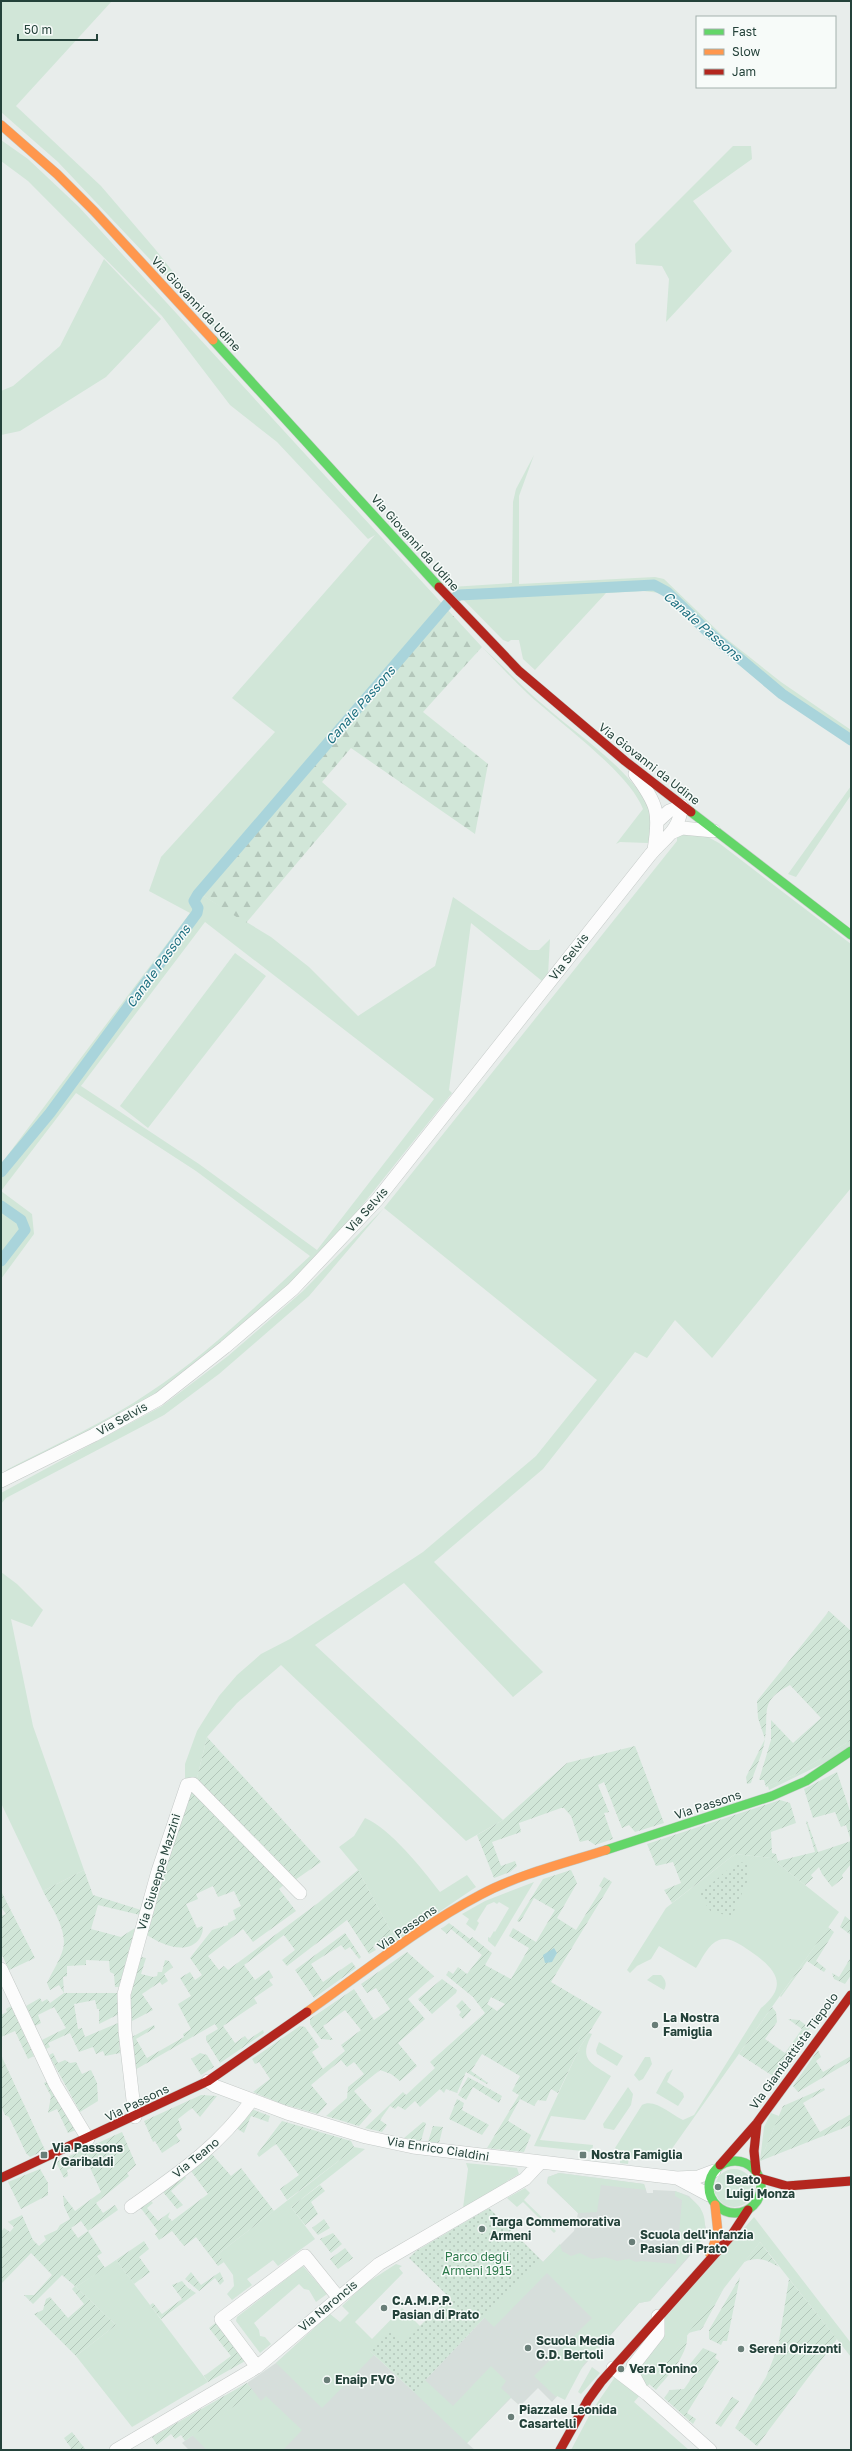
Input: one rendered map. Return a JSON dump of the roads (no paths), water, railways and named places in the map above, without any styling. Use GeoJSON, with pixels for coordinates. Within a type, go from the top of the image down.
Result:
{"type":"FeatureCollection","features":[{"type":"Feature","properties":{"kind":"street","name":"Via Giovanni da Udine"},"geometry":{"type":"LineString","coordinates":[[1,125],[51,169],[94,211],[455,604],[519,671],[582,727],[682,806],[851,934]]}},
{"type":"Feature","properties":{"kind":"street"},"geometry":{"type":"LineString","coordinates":[[625,761],[649,793],[658,821],[654,850]]}},
{"type":"Feature","properties":{"kind":"street"},"geometry":{"type":"LineString","coordinates":[[658,821],[669,811],[682,806]]}},
{"type":"Feature","properties":{"kind":"street","name":"Via Selvis"},"geometry":{"type":"LineString","coordinates":[[1,1481],[94,1435],[159,1398],[225,1346],[298,1284],[377,1200],[654,850],[678,824],[682,806]]}},
{"type":"Feature","properties":{"kind":"street","name":"Via Selvis"},"geometry":{"type":"LineString","coordinates":[[671,833],[682,828],[694,827],[716,831]]}},
{"type":"Feature","properties":{"kind":"street","name":"Via Passons"},"geometry":{"type":"LineString","coordinates":[[1,2178],[135,2117],[208,2081],[446,1915],[481,1894],[527,1876],[772,1796],[806,1781],[851,1750]]}},
{"type":"Feature","properties":{"kind":"street","name":"Via Giuseppe Mazzini"},"geometry":{"type":"LineString","coordinates":[[135,2117],[126,2039],[124,1994],[157,1874],[186,1785],[193,1784],[300,1893]]}},
{"type":"Feature","properties":{"kind":"street"},"geometry":{"type":"LineString","coordinates":[[1,1969],[55,2084],[88,2139]]}},
{"type":"Feature","properties":{"kind":"street","name":"Via Giambattista Tiepolo"},"geometry":{"type":"LineString","coordinates":[[717,2168],[757,2123],[851,1994]]}},
{"type":"Feature","properties":{"kind":"street","name":"Via Enrico Cialdini"},"geometry":{"type":"LineString","coordinates":[[208,2081],[215,2086],[252,2100],[354,2134],[405,2146],[677,2178],[698,2177],[717,2168]]}},
{"type":"Feature","properties":{"kind":"street","name":"Via Teano"},"geometry":{"type":"LineString","coordinates":[[131,2207],[212,2147],[233,2126],[252,2100]]}},
{"type":"Feature","properties":{"kind":"street","name":"Via Giambattista Tiepolo"},"geometry":{"type":"LineString","coordinates":[[757,2123],[754,2151],[758,2175]]}},
{"type":"Feature","properties":{"kind":"street"},"geometry":{"type":"LineString","coordinates":[[708,2259],[718,2233],[708,2183],[717,2168],[733,2161],[746,2163],[758,2175],[787,2186],[830,2184],[851,2181]]}},
{"type":"Feature","properties":{"kind":"street","name":"Via Naroncis"},"geometry":{"type":"LineString","coordinates":[[116,2450],[257,2367],[338,2297],[379,2264],[525,2179],[540,2163]]}},
{"type":"Feature","properties":{"kind":"street"},"geometry":{"type":"LineString","coordinates":[[756,2203],[760,2195],[758,2175]]}},
{"type":"Feature","properties":{"kind":"street","name":"Via Enrico Cialdini"},"geometry":{"type":"LineString","coordinates":[[677,2178],[712,2200]]}},
{"type":"Feature","properties":{"kind":"street"},"geometry":{"type":"LineString","coordinates":[[560,2450],[588,2400],[613,2368],[708,2259],[737,2229],[748,2210],[756,2203],[787,2186]]}},
{"type":"Feature","properties":{"kind":"street"},"geometry":{"type":"LineString","coordinates":[[712,2200],[728,2213],[737,2214],[748,2210]]}},
{"type":"Feature","properties":{"kind":"street"},"geometry":{"type":"LineString","coordinates":[[257,2367],[221,2319],[305,2256],[338,2297]]}},
{"type":"Feature","properties":{"kind":"street"},"geometry":{"type":"LineString","coordinates":[[658,2316],[658,2334],[633,2366],[632,2372],[636,2383],[710,2450]]}},
{"type":"Feature","properties":{"kind":"street"},"geometry":{"type":"LineString","coordinates":[[613,2368],[647,2394]]}},
{"type":"Feature","properties":{"kind":"water"},"geometry":{"type":"Polygon","coordinates":[[[554,1948],[557,1953],[552,1962],[545,1963],[543,1955],[554,1948]]]}},
{"type":"Feature","properties":{"kind":"waterway","name":"Canale Passons"},"geometry":{"type":"LineString","coordinates":[[1,1172],[50,1113],[197,913],[198,908],[194,901],[198,894],[448,603],[459,595],[654,585],[667,592],[707,631],[782,694],[851,740]]}},
{"type":"Feature","properties":{"kind":"waterway","name":"Canale Passons"},"geometry":{"type":"LineString","coordinates":[[1,1206],[21,1220],[25,1230],[1,1261]]}},
{"type":"Feature","properties":{"kind":"place","name":"La Nostra Famiglia"},"geometry":{"type":"Point","coordinates":[655,2025]}},
{"type":"Feature","properties":{"kind":"place","name":"Via Passons / Garibaldi"},"geometry":{"type":"Point","coordinates":[44,2155]}},
{"type":"Feature","properties":{"kind":"place","name":"Nostra Famiglia"},"geometry":{"type":"Point","coordinates":[583,2155]}},
{"type":"Feature","properties":{"kind":"place","name":"Beato Luigi Monza"},"geometry":{"type":"Point","coordinates":[718,2187]}},
{"type":"Feature","properties":{"kind":"place","name":"Targa Commemorativa Armeni"},"geometry":{"type":"Point","coordinates":[482,2229]}},
{"type":"Feature","properties":{"kind":"place","name":"Scuola dell'infanzia Pasian di Prato"},"geometry":{"type":"Point","coordinates":[632,2242]}},
{"type":"Feature","properties":{"kind":"place","name":"C.A.M.P.P. Pasian di Prato"},"geometry":{"type":"Point","coordinates":[384,2308]}},
{"type":"Feature","properties":{"kind":"place","name":"Scuola Media G.D. Bertoli"},"geometry":{"type":"Point","coordinates":[528,2348]}},
{"type":"Feature","properties":{"kind":"place","name":"Sereni Orizzonti"},"geometry":{"type":"Point","coordinates":[741,2349]}},
{"type":"Feature","properties":{"kind":"place","name":"Vera Tonino"},"geometry":{"type":"Point","coordinates":[621,2369]}},
{"type":"Feature","properties":{"kind":"place","name":"Enaip FVG"},"geometry":{"type":"Point","coordinates":[327,2380]}},
{"type":"Feature","properties":{"kind":"place","name":"Piazzale Leonida Casartelli"},"geometry":{"type":"Point","coordinates":[511,2417]}},
{"type":"Feature","properties":{"kind":"park label","name":"Parco degli Armeni 1915"},"geometry":{"type":"Point","coordinates":[477,2264]}}]}
